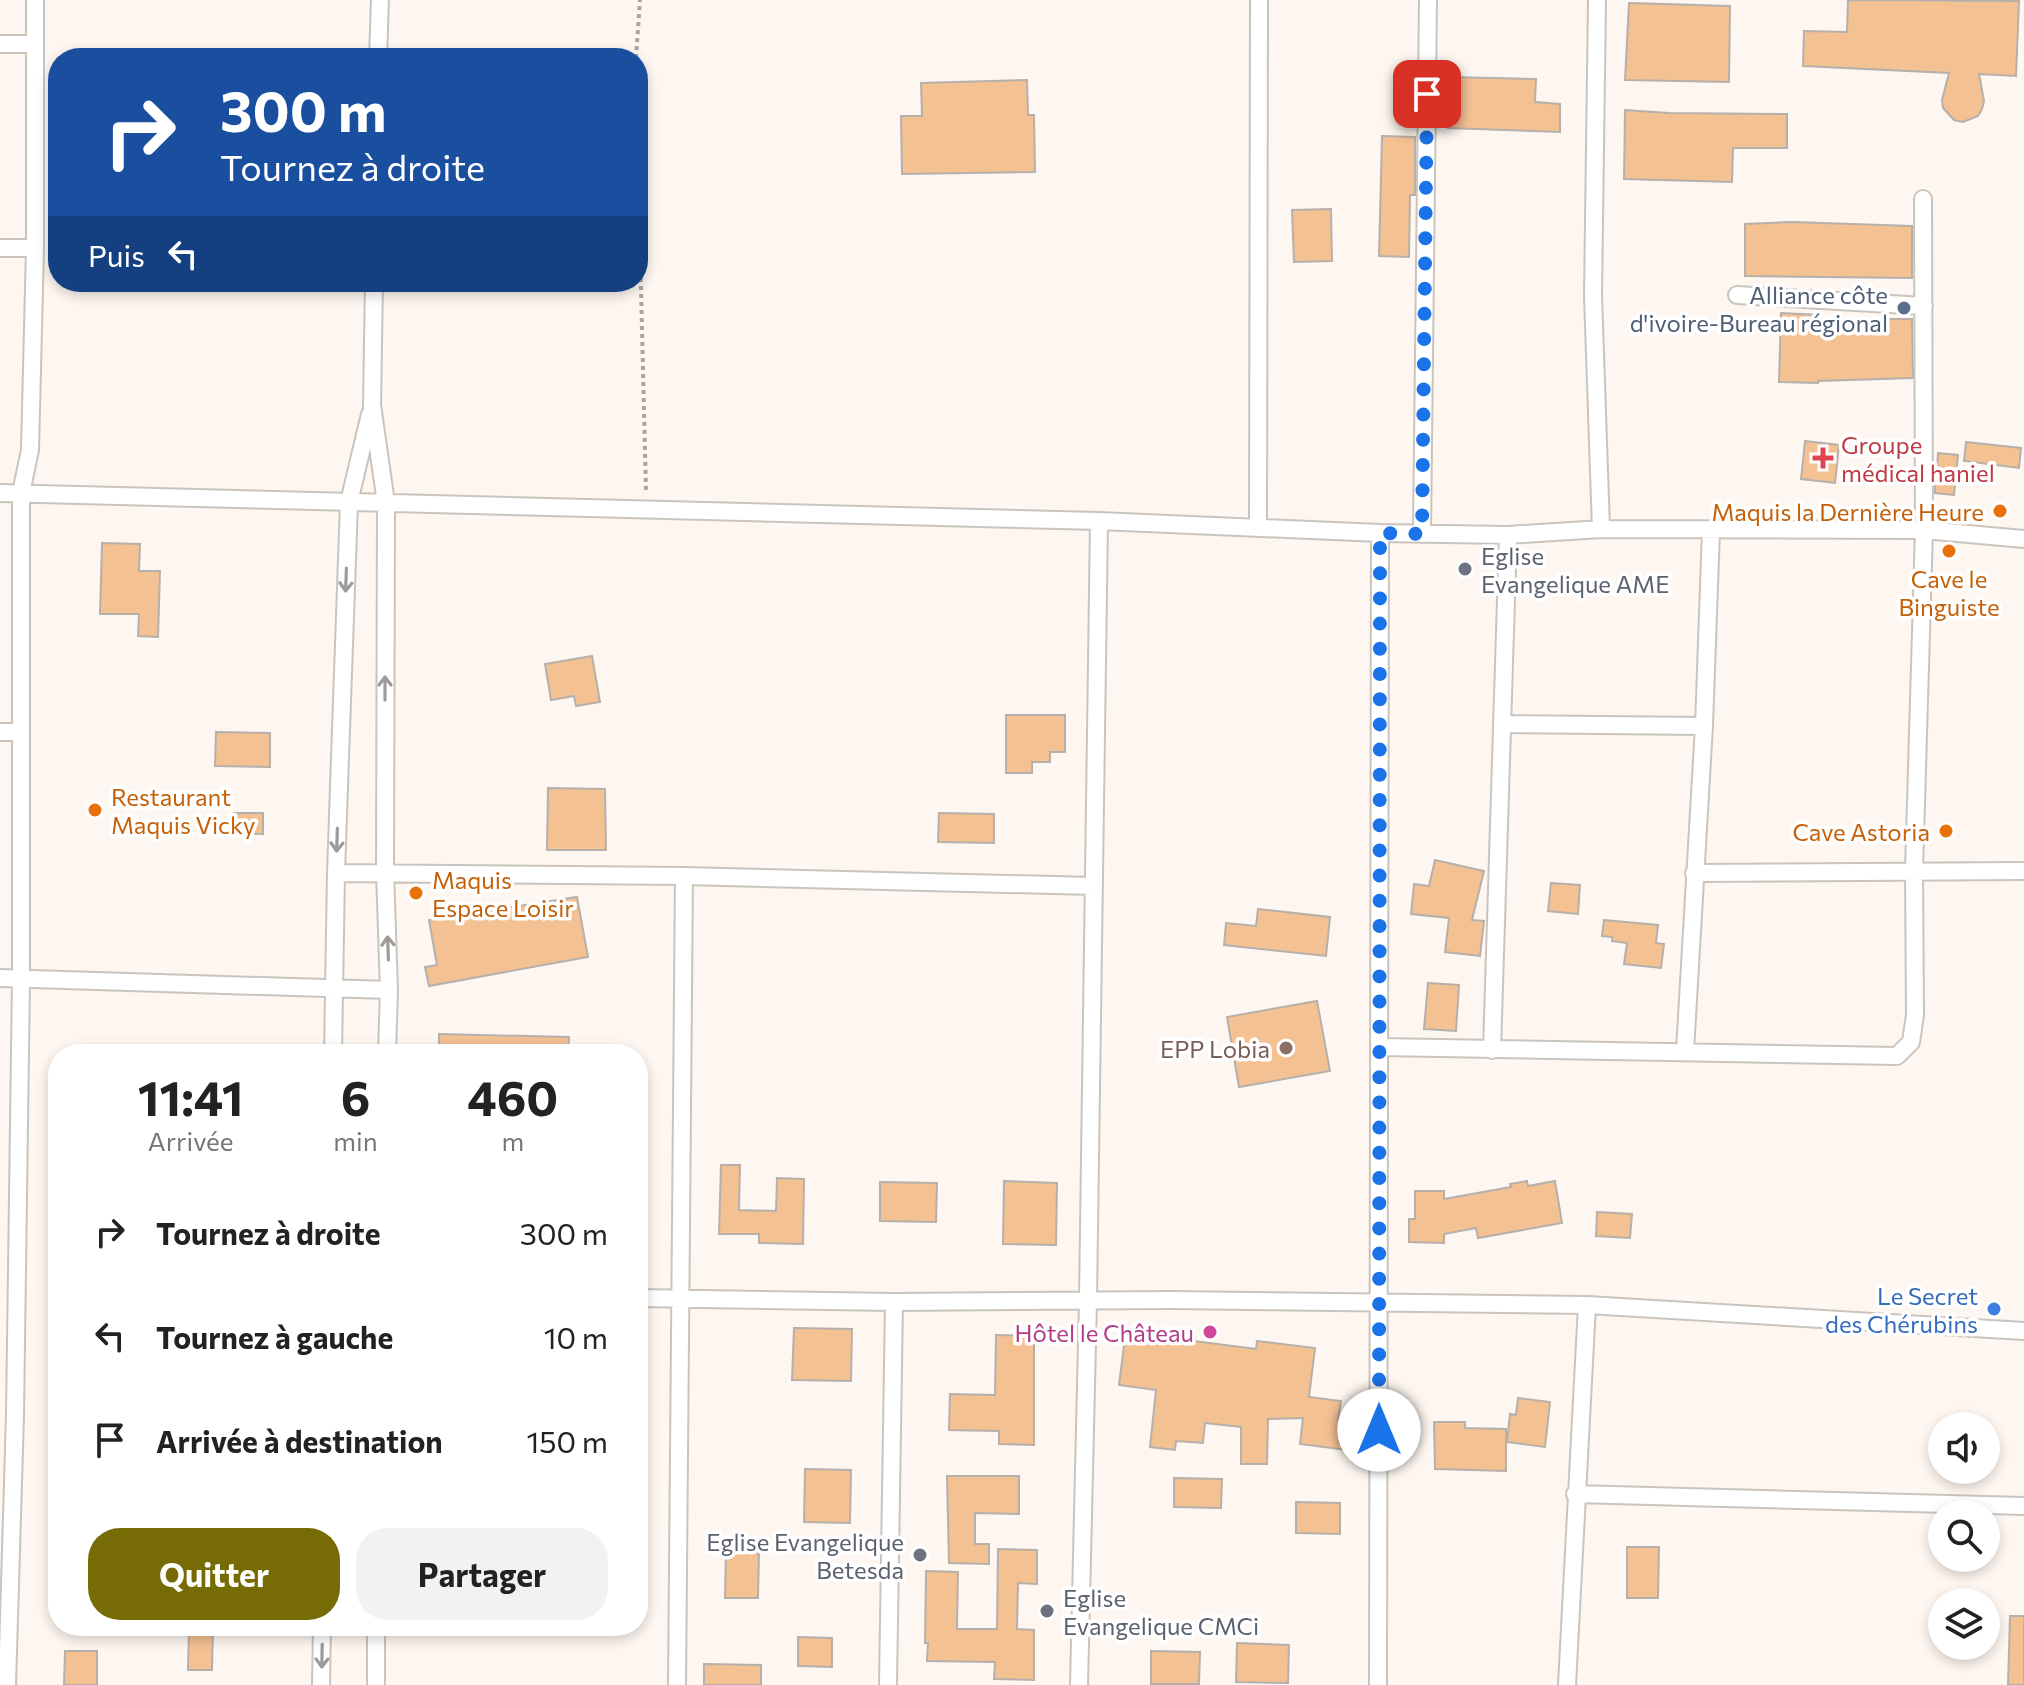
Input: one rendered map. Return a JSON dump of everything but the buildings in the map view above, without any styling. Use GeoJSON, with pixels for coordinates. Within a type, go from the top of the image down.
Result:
{"type":"FeatureCollection","features":[{"type":"Feature","properties":{"kind":"street"},"geometry":{"type":"LineString","coordinates":[[7,1685],[4,1635],[8,1202],[21,978],[21,493],[30,450],[35,248],[35,0]]}},
{"type":"Feature","properties":{"kind":"street"},"geometry":{"type":"LineString","coordinates":[[378,48],[380,0]]}},
{"type":"Feature","properties":{"kind":"street"},"geometry":{"type":"LineString","coordinates":[[1258,528],[1259,0]]}},
{"type":"Feature","properties":{"kind":"street"},"geometry":{"type":"LineString","coordinates":[[1422,534],[1428,0]]}},
{"type":"Feature","properties":{"kind":"street"},"geometry":{"type":"LineString","coordinates":[[1597,0],[1593,296],[1601,529]]}},
{"type":"Feature","properties":{"kind":"street"},"geometry":{"type":"LineString","coordinates":[[0,44],[34,44]]}},
{"type":"Feature","properties":{"kind":"street"},"geometry":{"type":"LineString","coordinates":[[1381,1047],[1897,1056],[1911,1042],[1915,1015],[1914,870],[1924,530],[1923,199]]}},
{"type":"Feature","properties":{"kind":"street"},"geometry":{"type":"LineString","coordinates":[[0,248],[35,248]]}},
{"type":"Feature","properties":{"kind":"street"},"geometry":{"type":"LineString","coordinates":[[374,292],[372,405],[386,503],[387,1044]]}},
{"type":"Feature","properties":{"kind":"street"},"geometry":{"type":"LineString","coordinates":[[1737,295],[1924,306]]}},
{"type":"Feature","properties":{"kind":"street"},"geometry":{"type":"LineString","coordinates":[[333,1044],[349,502],[372,405]]}},
{"type":"Feature","properties":{"kind":"street"},"geometry":{"type":"LineString","coordinates":[[0,493],[1099,521],[1422,534],[1508,535],[1601,529],[1924,530],[2024,539]]}},
{"type":"Feature","properties":{"kind":"street"},"geometry":{"type":"LineString","coordinates":[[1079,1685],[1099,521]]}},
{"type":"Feature","properties":{"kind":"street"},"geometry":{"type":"LineString","coordinates":[[1685,1051],[1704,726],[1711,531]]}},
{"type":"Feature","properties":{"kind":"street"},"geometry":{"type":"LineString","coordinates":[[1378,1685],[1380,533]]}},
{"type":"Feature","properties":{"kind":"street"},"geometry":{"type":"LineString","coordinates":[[1492,1050],[1508,535]]}},
{"type":"Feature","properties":{"kind":"street"},"geometry":{"type":"LineString","coordinates":[[1504,724],[1704,726]]}},
{"type":"Feature","properties":{"kind":"street"},"geometry":{"type":"LineString","coordinates":[[0,732],[21,732]]}},
{"type":"Feature","properties":{"kind":"street"},"geometry":{"type":"LineString","coordinates":[[1694,873],[2024,871]]}},
{"type":"Feature","properties":{"kind":"street"},"geometry":{"type":"LineString","coordinates":[[336,873],[684,876],[1093,886]]}},
{"type":"Feature","properties":{"kind":"street"},"geometry":{"type":"LineString","coordinates":[[677,1685],[684,876]]}},
{"type":"Feature","properties":{"kind":"street"},"geometry":{"type":"LineString","coordinates":[[0,978],[389,990]]}},
{"type":"Feature","properties":{"kind":"street"},"geometry":{"type":"LineString","coordinates":[[648,1298],[1587,1305],[2024,1331]]}},
{"type":"Feature","properties":{"kind":"street"},"geometry":{"type":"LineString","coordinates":[[888,1685],[894,1302]]}},
{"type":"Feature","properties":{"kind":"street"},"geometry":{"type":"LineString","coordinates":[[1567,1685],[1587,1305]]}},
{"type":"Feature","properties":{"kind":"street"},"geometry":{"type":"LineString","coordinates":[[1575,1494],[2024,1506]]}},
{"type":"Feature","properties":{"kind":"street"},"geometry":{"type":"LineString","coordinates":[[321,1685],[322,1636]]}},
{"type":"Feature","properties":{"kind":"street"},"geometry":{"type":"LineString","coordinates":[[376,1636],[376,1685]]}},
{"type":"Feature","properties":{"kind":"path"},"geometry":{"type":"LineString","coordinates":[[637,48],[640,0]]}},
{"type":"Feature","properties":{"kind":"path"},"geometry":{"type":"LineString","coordinates":[[641,292],[647,510]]}},
{"type":"Feature","properties":{"kind":"place","name":"Alliance côte d'ivoire-Bureau régional"},"geometry":{"type":"Point","coordinates":[1904,308]}},
{"type":"Feature","properties":{"kind":"place","name":"Groupe médical haniel"},"geometry":{"type":"Point","coordinates":[1823,458]}},
{"type":"Feature","properties":{"kind":"place","name":"Maquis la Dernière Heure"},"geometry":{"type":"Point","coordinates":[2000,511]}},
{"type":"Feature","properties":{"kind":"place","name":"Cave le Binguiste"},"geometry":{"type":"Point","coordinates":[1949,551]}},
{"type":"Feature","properties":{"kind":"place","name":"Eglise Evangelique AME"},"geometry":{"type":"Point","coordinates":[1465,569]}},
{"type":"Feature","properties":{"kind":"place","name":"Restaurant Maquis Vicky"},"geometry":{"type":"Point","coordinates":[95,810]}},
{"type":"Feature","properties":{"kind":"place","name":"Cave Astoria"},"geometry":{"type":"Point","coordinates":[1946,831]}},
{"type":"Feature","properties":{"kind":"place","name":"Maquis Espace Loisir"},"geometry":{"type":"Point","coordinates":[416,893]}},
{"type":"Feature","properties":{"kind":"place","name":"EPP Lobia"},"geometry":{"type":"Point","coordinates":[1286,1048]}},
{"type":"Feature","properties":{"kind":"place","name":"Le Secret des Chérubins"},"geometry":{"type":"Point","coordinates":[1994,1309]}},
{"type":"Feature","properties":{"kind":"place","name":"Hôtel le Château"},"geometry":{"type":"Point","coordinates":[1210,1332]}},
{"type":"Feature","properties":{"kind":"place","name":"Eglise Evangelique Betesda"},"geometry":{"type":"Point","coordinates":[920,1555]}},
{"type":"Feature","properties":{"kind":"place","name":"Eglise Evangelique CMCi"},"geometry":{"type":"Point","coordinates":[1047,1611]}},
{"type":"Feature","properties":{"kind":"route"},"geometry":{"type":"LineString","coordinates":[[1379,1430],[1380,533],[1422,534],[1427,94]]}}]}
